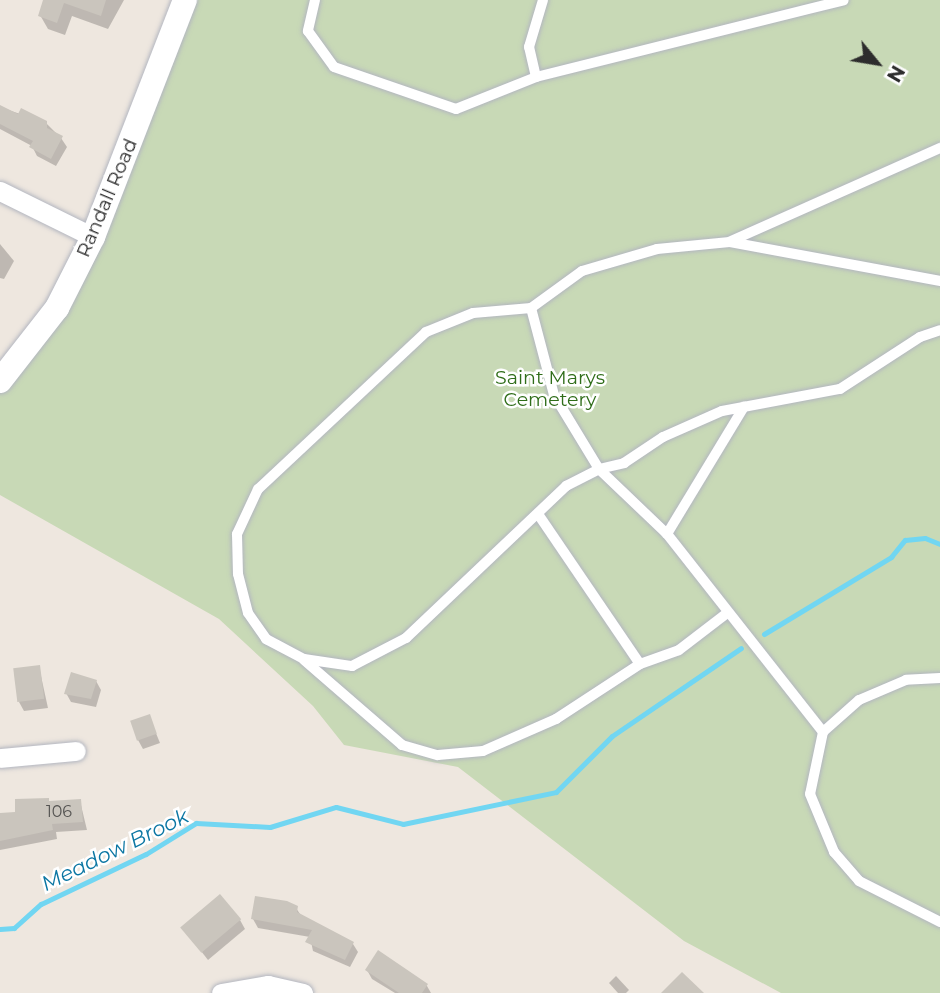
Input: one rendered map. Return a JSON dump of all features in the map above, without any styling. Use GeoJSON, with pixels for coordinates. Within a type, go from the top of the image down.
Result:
{"type":"FeatureCollection","features":[{"type":"Feature","properties":{"kind":"street","name":"Randall Road"},"geometry":{"type":"LineString","coordinates":[[0,381],[57,308],[93,237],[185,0]]}},
{"type":"Feature","properties":{"kind":"street"},"geometry":{"type":"LineString","coordinates":[[0,191],[93,237]]}},
{"type":"Feature","properties":{"kind":"street"},"geometry":{"type":"LineString","coordinates":[[0,758],[75,751]]}},
{"type":"Feature","properties":{"kind":"street"},"geometry":{"type":"LineString","coordinates":[[221,993],[268,985],[303,993]]}},
{"type":"Feature","properties":{"kind":"lane"},"geometry":{"type":"LineString","coordinates":[[315,0],[309,31],[334,67],[456,109],[536,77],[844,0]]}},
{"type":"Feature","properties":{"kind":"lane"},"geometry":{"type":"LineString","coordinates":[[536,77],[529,47],[543,0]]}},
{"type":"Feature","properties":{"kind":"lane"},"geometry":{"type":"LineString","coordinates":[[730,242],[940,148]]}},
{"type":"Feature","properties":{"kind":"lane"},"geometry":{"type":"LineString","coordinates":[[726,614],[679,650],[640,664],[556,719],[483,751],[438,755],[402,746],[304,659],[266,639],[248,613],[238,574],[237,534],[257,489],[426,332],[473,313],[531,308],[582,271],[656,249],[730,242],[940,281]]}},
{"type":"Feature","properties":{"kind":"lane"},"geometry":{"type":"LineString","coordinates":[[531,308],[554,395],[599,469],[667,534],[726,614],[823,732]]}},
{"type":"Feature","properties":{"kind":"lane"},"geometry":{"type":"LineString","coordinates":[[304,659],[352,666],[406,638],[566,486],[599,469],[624,463],[663,437],[722,411],[840,389],[920,337],[940,330]]}},
{"type":"Feature","properties":{"kind":"lane"},"geometry":{"type":"LineString","coordinates":[[667,534],[744,407]]}},
{"type":"Feature","properties":{"kind":"lane"},"geometry":{"type":"LineString","coordinates":[[538,514],[640,664]]}},
{"type":"Feature","properties":{"kind":"lane"},"geometry":{"type":"LineString","coordinates":[[940,678],[906,680],[859,700],[823,732],[810,794],[834,852],[859,881],[940,922]]}},
{"type":"Feature","properties":{"kind":"green space","name":"Saint Marys Cemetery"},"geometry":{"type":"Polygon","coordinates":[[[185,0],[940,0],[940,993],[781,993],[684,941],[458,767],[344,745],[313,706],[219,619],[0,495],[0,381],[57,308],[185,0]]]}},
{"type":"Feature","properties":{"kind":"building"},"geometry":{"type":"Polygon","coordinates":[[[43,0],[106,0],[101,16],[64,3],[57,23],[38,16],[43,0]]]}},
{"type":"Feature","properties":{"kind":"building"},"geometry":{"type":"Polygon","coordinates":[[[0,105],[18,114],[21,108],[47,121],[47,128],[63,136],[51,159],[29,147],[33,141],[0,124],[0,105]]]}},
{"type":"Feature","properties":{"kind":"building"},"geometry":{"type":"Polygon","coordinates":[[[40,665],[44,699],[17,702],[13,668],[40,665]]]}},
{"type":"Feature","properties":{"kind":"building"},"geometry":{"type":"Polygon","coordinates":[[[71,672],[97,680],[91,699],[64,694],[71,672]]]}},
{"type":"Feature","properties":{"kind":"building"},"geometry":{"type":"Polygon","coordinates":[[[150,714],[157,734],[137,741],[130,721],[150,714]]]}},
{"type":"Feature","properties":{"kind":"building"},"geometry":{"type":"Polygon","coordinates":[[[49,798],[49,801],[81,799],[83,822],[52,824],[53,830],[0,841],[0,813],[15,812],[15,799],[49,798]]]}},
{"type":"Feature","properties":{"kind":"building"},"geometry":{"type":"Polygon","coordinates":[[[220,894],[241,919],[201,953],[180,927],[220,894]]]}},
{"type":"Feature","properties":{"kind":"building"},"geometry":{"type":"Polygon","coordinates":[[[255,896],[287,901],[298,906],[297,912],[354,942],[345,960],[305,942],[312,930],[251,919],[255,896]]]}},
{"type":"Feature","properties":{"kind":"building"},"geometry":{"type":"Polygon","coordinates":[[[378,950],[428,984],[422,993],[399,993],[365,970],[378,950]]]}},
{"type":"Feature","properties":{"kind":"building"},"geometry":{"type":"Polygon","coordinates":[[[682,972],[704,993],[661,993],[682,972]]]}},
{"type":"Feature","properties":{"kind":"waterway","name":"Meadow Brook"},"geometry":{"type":"LineString","coordinates":[[764,634],[891,557],[905,540],[925,538],[940,544]]}},
{"type":"Feature","properties":{"kind":"waterway","name":"Meadow Brook"},"geometry":{"type":"LineString","coordinates":[[0,929],[14,928],[41,904],[146,854],[196,823],[270,827],[336,807],[403,824],[556,792],[612,736],[741,648]]}}]}
